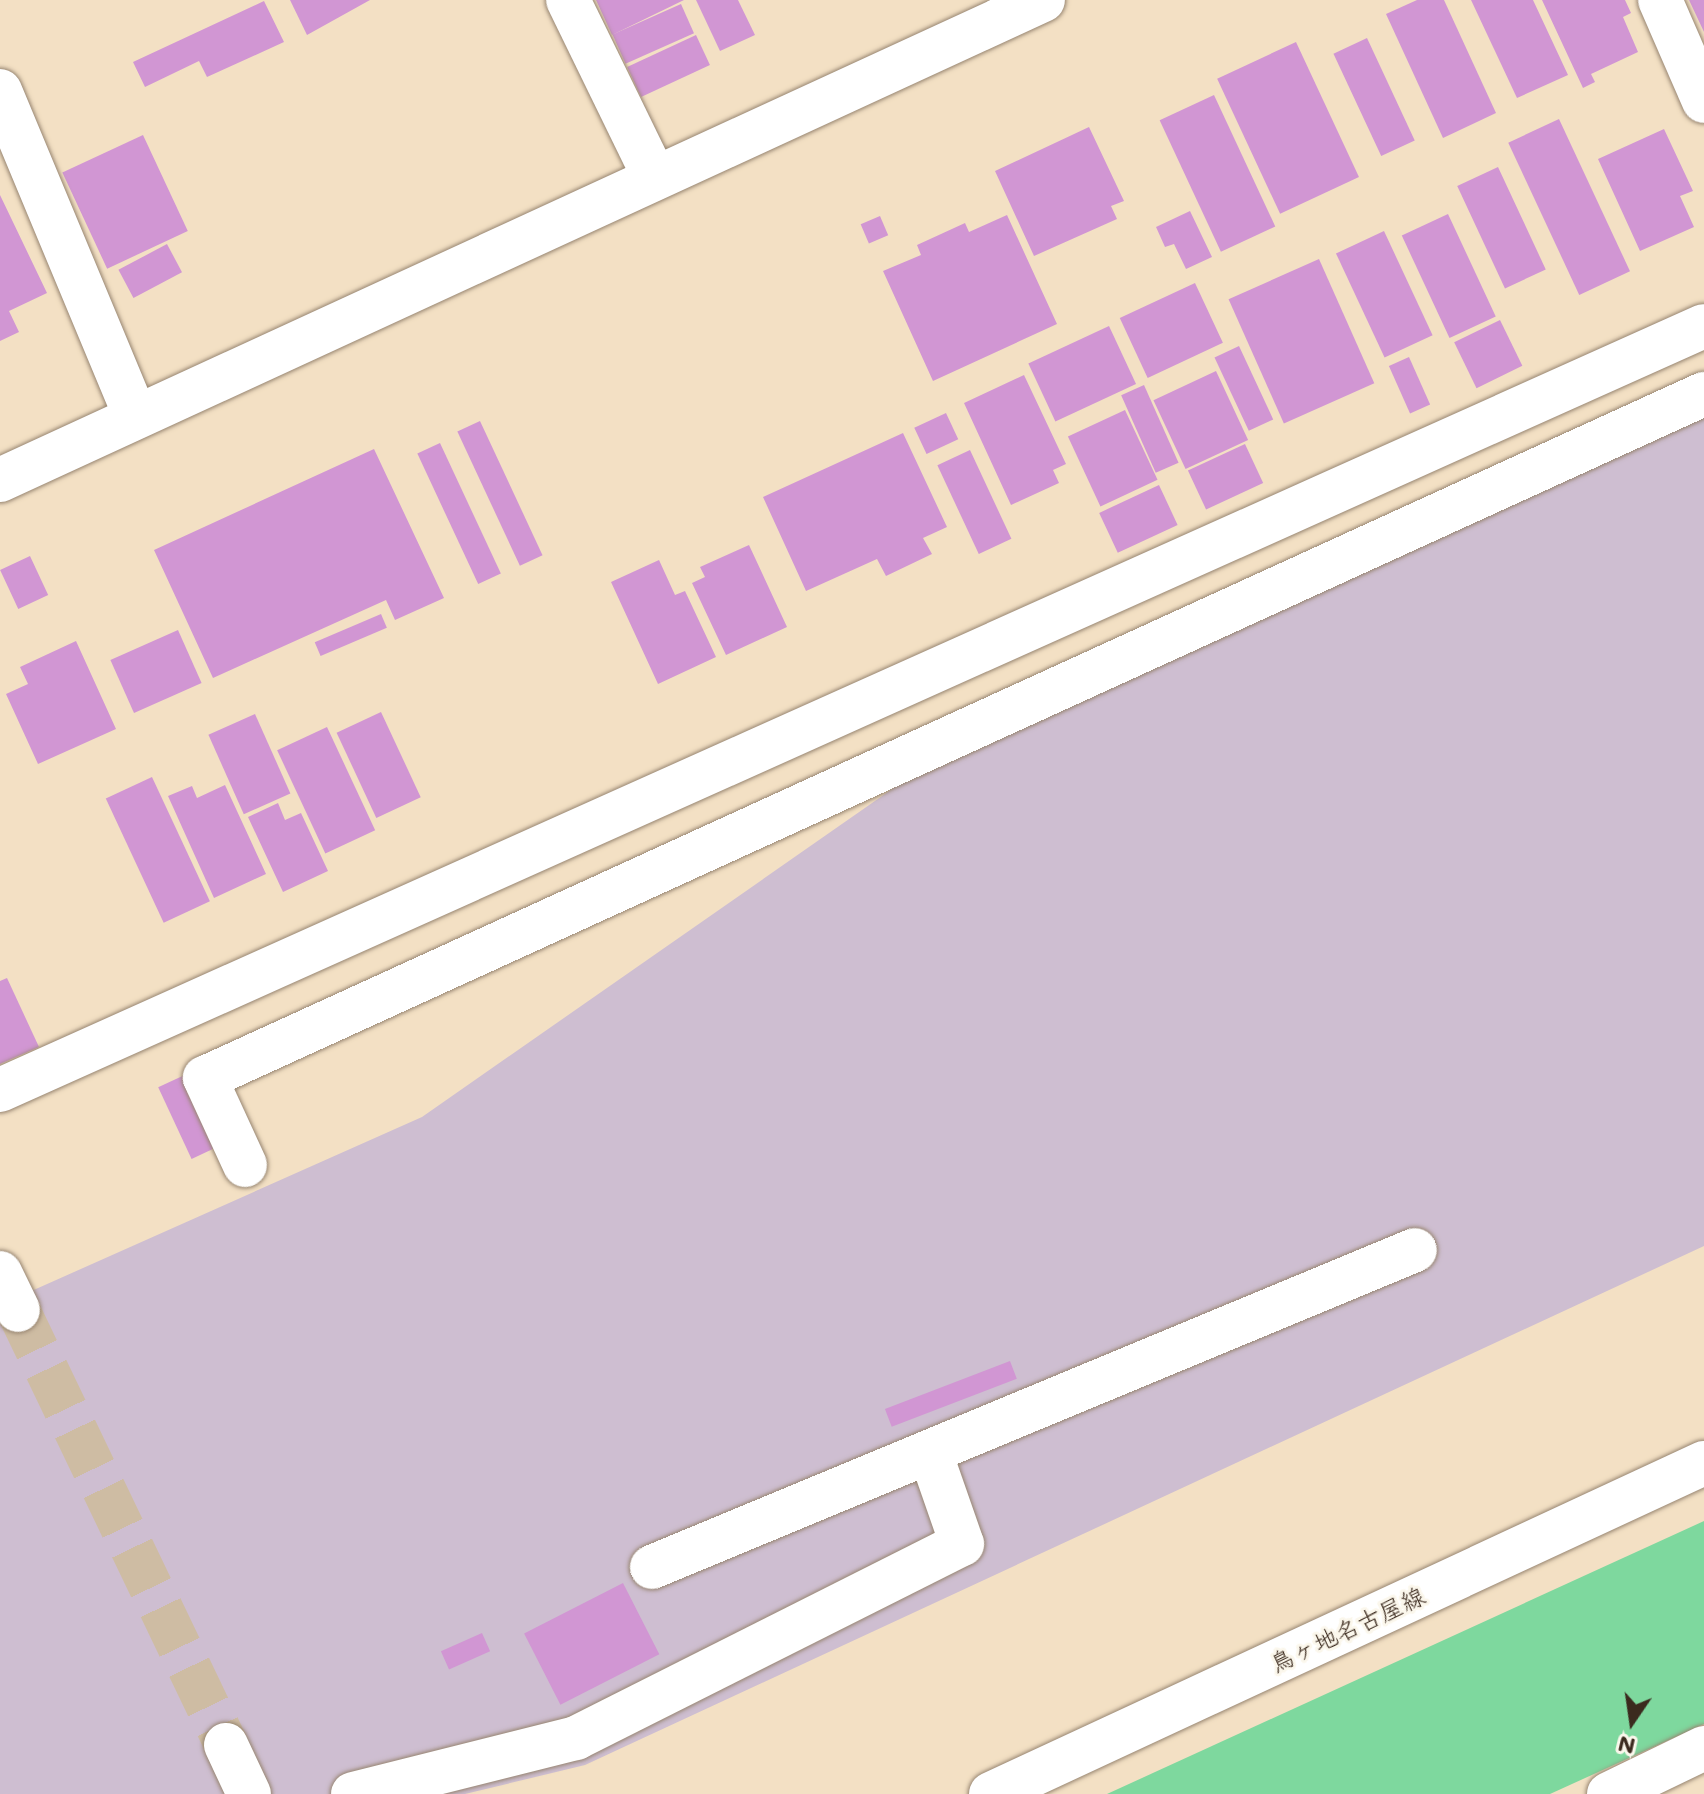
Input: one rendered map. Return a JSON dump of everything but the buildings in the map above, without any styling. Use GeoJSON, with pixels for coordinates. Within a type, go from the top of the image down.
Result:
{"type":"FeatureCollection","features":[{"type":"Feature","properties":{"kind":"street"},"geometry":{"type":"LineString","coordinates":[[568,0],[655,178]]}},
{"type":"Feature","properties":{"kind":"street"},"geometry":{"type":"LineString","coordinates":[[0,480],[1043,0]]}},
{"type":"Feature","properties":{"kind":"street"},"geometry":{"type":"LineString","coordinates":[[1660,0],[1704,101]]}},
{"type":"Feature","properties":{"kind":"street"},"geometry":{"type":"LineString","coordinates":[[0,91],[136,417]]}},
{"type":"Feature","properties":{"kind":"street"},"geometry":{"type":"LineString","coordinates":[[0,1090],[1704,326]]}},
{"type":"Feature","properties":{"kind":"street"},"geometry":{"type":"LineString","coordinates":[[245,1165],[205,1078],[1704,394]]}},
{"type":"Feature","properties":{"kind":"street"},"geometry":{"type":"LineString","coordinates":[[652,1567],[1415,1250]]}},
{"type":"Feature","properties":{"kind":"street"},"geometry":{"type":"LineString","coordinates":[[353,1794],[576,1738],[962,1544],[930,1452]]}},
{"type":"Feature","properties":{"kind":"street","name":"鳥ヶ地名古屋線"},"geometry":{"type":"LineString","coordinates":[[991,1794],[1704,1463]]}},
{"type":"Feature","properties":{"kind":"street"},"geometry":{"type":"LineString","coordinates":[[226,1745],[249,1794]]}},
{"type":"Feature","properties":{"kind":"street"},"geometry":{"type":"LineString","coordinates":[[1609,1794],[1704,1748]]}},
{"type":"Feature","properties":{"kind":"shaded area"},"geometry":{"type":"Polygon","coordinates":[[[1704,399],[1704,1246],[585,1765],[465,1794],[0,1794],[0,1305],[422,1117],[938,757],[1704,399]]]}},
{"type":"Feature","properties":{"kind":"green space"},"geometry":{"type":"Polygon","coordinates":[[[1704,1521],[1704,1724],[1550,1794],[1107,1794],[1704,1521]]]}},
{"type":"Feature","properties":{"kind":"tunnel"},"geometry":{"type":"LineString","coordinates":[[18,1310],[226,1745]]}}]}
